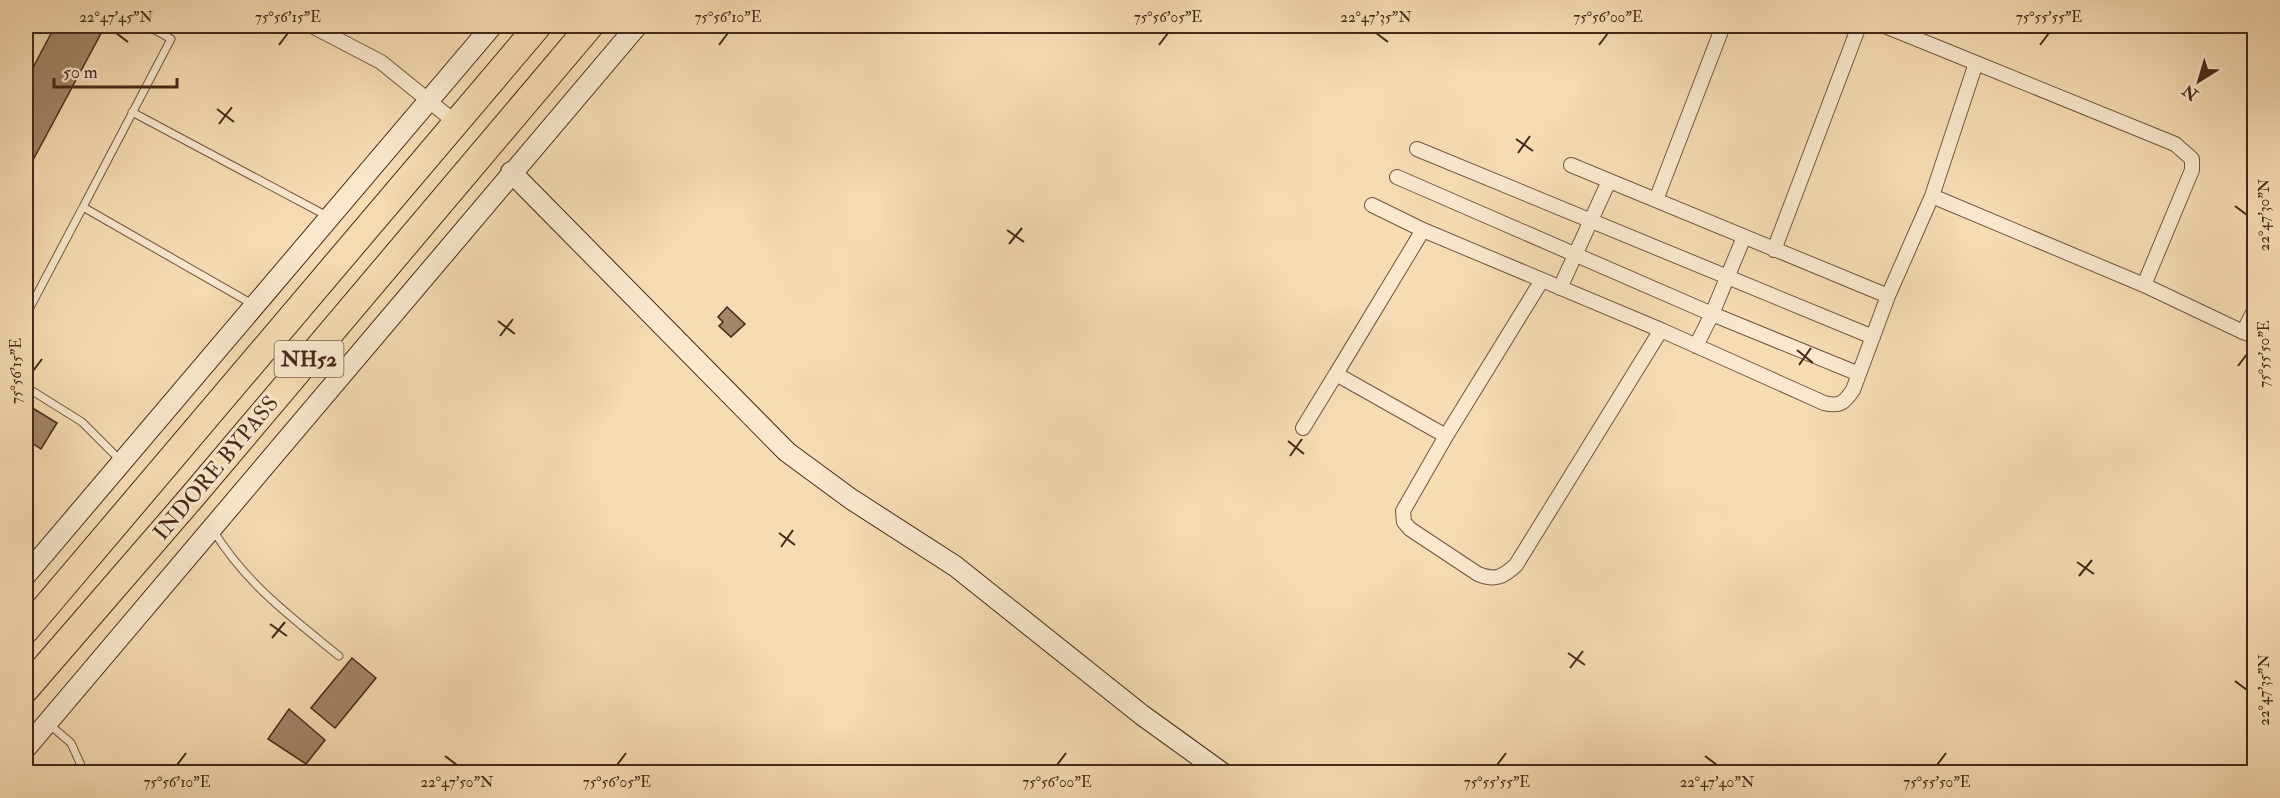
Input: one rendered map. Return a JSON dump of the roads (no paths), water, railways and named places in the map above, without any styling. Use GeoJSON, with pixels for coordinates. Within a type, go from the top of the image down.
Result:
{"type":"FeatureCollection","features":[{"type":"Feature","properties":{"kind":"highway","name":"INDORE BYPASS"},"geometry":{"type":"LineString","coordinates":[[26,630],[538,26]]}},
{"type":"Feature","properties":{"kind":"highway","name":"INDORE BYPASS"},"geometry":{"type":"LineString","coordinates":[[26,689],[590,26]]}},
{"type":"Feature","properties":{"kind":"street"},"geometry":{"type":"LineString","coordinates":[[312,26],[381,62],[455,122]]}},
{"type":"Feature","properties":{"kind":"street"},"geometry":{"type":"LineString","coordinates":[[26,575],[120,461],[256,306],[492,26]]}},
{"type":"Feature","properties":{"kind":"street"},"geometry":{"type":"LineString","coordinates":[[26,748],[637,26]]}},
{"type":"Feature","properties":{"kind":"street"},"geometry":{"type":"LineString","coordinates":[[1656,200],[1723,26]]}},
{"type":"Feature","properties":{"kind":"street"},"geometry":{"type":"LineString","coordinates":[[1774,250],[1860,26]]}},
{"type":"Feature","properties":{"kind":"street"},"geometry":{"type":"LineString","coordinates":[[1886,26],[2175,144],[2192,159],[2192,170],[2144,285]]}},
{"type":"Feature","properties":{"kind":"street"},"geometry":{"type":"LineString","coordinates":[[1372,205],[1423,230],[1661,330],[1824,404],[1835,406],[1845,402],[1859,374],[1888,296],[1932,196],[1976,63]]}},
{"type":"Feature","properties":{"kind":"street"},"geometry":{"type":"LineString","coordinates":[[1417,149],[1873,337]]}},
{"type":"Feature","properties":{"kind":"street"},"geometry":{"type":"LineString","coordinates":[[1571,165],[1888,296]]}},
{"type":"Feature","properties":{"kind":"street"},"geometry":{"type":"LineString","coordinates":[[512,172],[787,452],[851,499],[955,566],[1142,715],[1221,772]]}},
{"type":"Feature","properties":{"kind":"street"},"geometry":{"type":"LineString","coordinates":[[1397,177],[1712,314],[1859,374]]}},
{"type":"Feature","properties":{"kind":"street"},"geometry":{"type":"LineString","coordinates":[[1560,288],[1593,221],[1609,181]]}},
{"type":"Feature","properties":{"kind":"street"},"geometry":{"type":"LineString","coordinates":[[1932,196],[2144,285],[2249,334],[2254,311]]}},
{"type":"Feature","properties":{"kind":"street"},"geometry":{"type":"LineString","coordinates":[[1303,428],[1423,230]]}},
{"type":"Feature","properties":{"kind":"street"},"geometry":{"type":"LineString","coordinates":[[1696,346],[1744,237]]}},
{"type":"Feature","properties":{"kind":"street"},"geometry":{"type":"LineString","coordinates":[[1542,280],[1405,506],[1404,522],[1410,529],[1490,579],[1503,577],[1516,565],[1661,330]]}},
{"type":"Feature","properties":{"kind":"street"},"geometry":{"type":"LineString","coordinates":[[1336,374],[1446,436]]}},
{"type":"Feature","properties":{"kind":"lane"},"geometry":{"type":"LineString","coordinates":[[26,315],[171,39],[148,26]]}},
{"type":"Feature","properties":{"kind":"lane"},"geometry":{"type":"LineString","coordinates":[[132,112],[331,218]]}},
{"type":"Feature","properties":{"kind":"lane"},"geometry":{"type":"LineString","coordinates":[[83,207],[256,306]]}},
{"type":"Feature","properties":{"kind":"lane"},"geometry":{"type":"LineString","coordinates":[[26,387],[82,422],[120,461]]}},
{"type":"Feature","properties":{"kind":"lane"},"geometry":{"type":"LineString","coordinates":[[212,527],[232,560],[267,598],[339,657]]}},
{"type":"Feature","properties":{"kind":"lane"},"geometry":{"type":"LineString","coordinates":[[48,722],[71,743],[84,772]]}}]}
